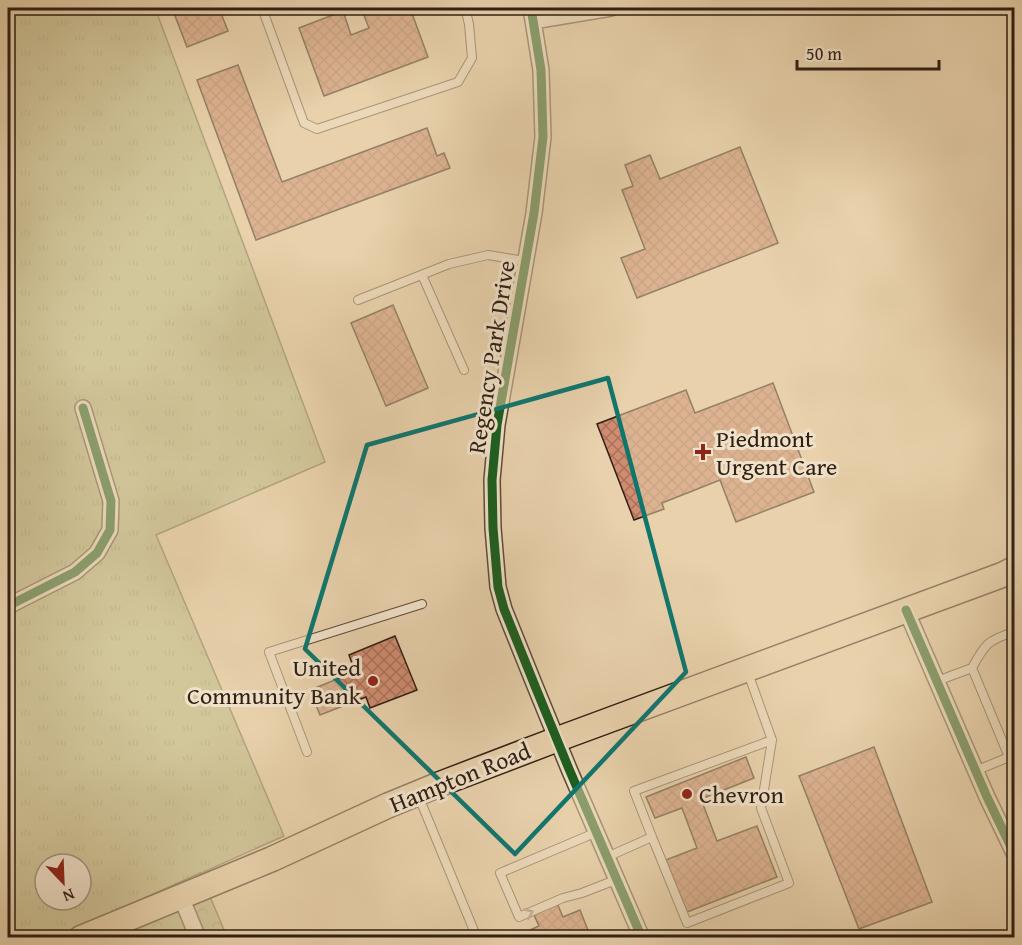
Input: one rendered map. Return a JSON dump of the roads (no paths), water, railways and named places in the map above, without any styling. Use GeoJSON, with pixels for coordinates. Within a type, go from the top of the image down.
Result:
{"type":"FeatureCollection","features":[{"type":"Feature","properties":{"kind":"main road","name":"Hampton Road"},"geometry":{"type":"LineString","coordinates":[[81,938],[272,859],[388,805],[1014,569]]}},
{"type":"Feature","properties":{"kind":"street"},"geometry":{"type":"LineString","coordinates":[[532,14],[611,8]]}},
{"type":"Feature","properties":{"kind":"street","name":"Regency Park Drive"},"geometry":{"type":"LineString","coordinates":[[532,14],[542,70],[543,137],[534,213],[497,425],[492,480],[498,587],[504,609],[569,769],[642,938]]}},
{"type":"Feature","properties":{"kind":"street"},"geometry":{"type":"LineString","coordinates":[[8,606],[75,572],[97,553],[110,530],[111,501],[83,408]]}},
{"type":"Feature","properties":{"kind":"street"},"geometry":{"type":"LineString","coordinates":[[906,610],[975,771],[1009,829],[1014,853]]}},
{"type":"Feature","properties":{"kind":"street"},"geometry":{"type":"LineString","coordinates":[[181,897],[198,938]]}},
{"type":"Feature","properties":{"kind":"lane"},"geometry":{"type":"LineString","coordinates":[[262,8],[304,123],[317,129],[458,82],[472,58],[465,8]]}},
{"type":"Feature","properties":{"kind":"lane"},"geometry":{"type":"LineString","coordinates":[[358,300],[449,264],[488,255],[525,261]]}},
{"type":"Feature","properties":{"kind":"lane"},"geometry":{"type":"LineString","coordinates":[[422,275],[464,370]]}},
{"type":"Feature","properties":{"kind":"lane"},"geometry":{"type":"LineString","coordinates":[[307,752],[269,652],[422,604]]}},
{"type":"Feature","properties":{"kind":"lane"},"geometry":{"type":"LineString","coordinates":[[936,681],[972,668],[981,651],[994,639],[1014,632]]}},
{"type":"Feature","properties":{"kind":"lane"},"geometry":{"type":"LineString","coordinates":[[747,668],[771,740],[761,808],[789,883],[687,923],[634,791],[771,740]]}},
{"type":"Feature","properties":{"kind":"lane"},"geometry":{"type":"LineString","coordinates":[[972,668],[1012,756],[1014,766]]}},
{"type":"Feature","properties":{"kind":"lane"},"geometry":{"type":"LineString","coordinates":[[975,771],[1012,756]]}},
{"type":"Feature","properties":{"kind":"lane"},"geometry":{"type":"LineString","coordinates":[[418,794],[477,938]]}},
{"type":"Feature","properties":{"kind":"lane"},"geometry":{"type":"LineString","coordinates":[[597,832],[500,873],[519,917],[563,898],[618,879]]}},
{"type":"Feature","properties":{"kind":"lane"},"geometry":{"type":"LineString","coordinates":[[607,856],[652,837]]}},
{"type":"Feature","properties":{"kind":"place","name":"Piedmont Urgent Care"},"geometry":{"type":"Point","coordinates":[703,452]}},
{"type":"Feature","properties":{"kind":"place","name":"United Community Bank"},"geometry":{"type":"Point","coordinates":[373,681]}},
{"type":"Feature","properties":{"kind":"place","name":"Chevron"},"geometry":{"type":"Point","coordinates":[687,794]}}]}
